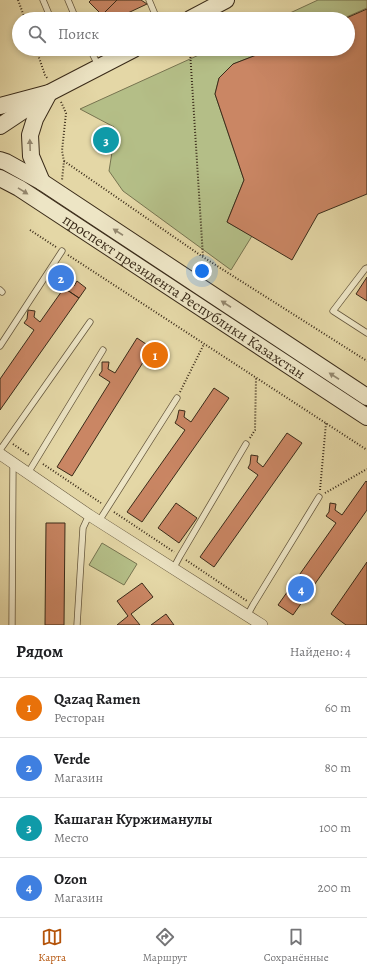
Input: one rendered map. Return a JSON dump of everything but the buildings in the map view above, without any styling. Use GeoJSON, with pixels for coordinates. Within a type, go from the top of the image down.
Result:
{"type":"FeatureCollection","features":[{"type":"Feature","properties":{"kind":"main road"},"geometry":{"type":"LineString","coordinates":[[203,12],[226,0]]}},
{"type":"Feature","properties":{"kind":"main road"},"geometry":{"type":"LineString","coordinates":[[0,126],[53,92],[120,56]]}},
{"type":"Feature","properties":{"kind":"main road"},"geometry":{"type":"LineString","coordinates":[[0,106],[53,92]]}},
{"type":"Feature","properties":{"kind":"main road"},"geometry":{"type":"LineString","coordinates":[[42,182],[31,156],[30,134],[35,119],[53,92]]}},
{"type":"Feature","properties":{"kind":"main road","name":"проспект президента Республики Казахстан"},"geometry":{"type":"LineString","coordinates":[[0,160],[42,182],[367,397]]}},
{"type":"Feature","properties":{"kind":"main road","name":"проспект президента Республики Казахстан"},"geometry":{"type":"LineString","coordinates":[[0,178],[19,188],[367,417]]}},
{"type":"Feature","properties":{"kind":"street"},"geometry":{"type":"LineString","coordinates":[[0,454],[89,515],[255,622]]}},
{"type":"Feature","properties":{"kind":"lane"},"geometry":{"type":"LineString","coordinates":[[43,0],[48,12]]}},
{"type":"Feature","properties":{"kind":"lane"},"geometry":{"type":"LineString","coordinates":[[68,0],[73,12]]}},
{"type":"Feature","properties":{"kind":"lane"},"geometry":{"type":"LineString","coordinates":[[149,0],[154,12]]}},
{"type":"Feature","properties":{"kind":"lane"},"geometry":{"type":"LineString","coordinates":[[94,56],[99,67]]}},
{"type":"Feature","properties":{"kind":"lane"},"geometry":{"type":"LineString","coordinates":[[0,346],[62,251]]}},
{"type":"Feature","properties":{"kind":"lane"},"geometry":{"type":"LineString","coordinates":[[367,268],[364,269],[333,311],[367,333]]}},
{"type":"Feature","properties":{"kind":"lane"},"geometry":{"type":"LineString","coordinates":[[0,450],[90,322]]}},
{"type":"Feature","properties":{"kind":"lane"},"geometry":{"type":"LineString","coordinates":[[28,473],[103,350]]}},
{"type":"Feature","properties":{"kind":"lane"},"geometry":{"type":"LineString","coordinates":[[99,521],[177,398]]}},
{"type":"Feature","properties":{"kind":"lane"},"geometry":{"type":"LineString","coordinates":[[173,569],[246,444]]}},
{"type":"Feature","properties":{"kind":"lane"},"geometry":{"type":"LineString","coordinates":[[12,625],[13,463]]}},
{"type":"Feature","properties":{"kind":"lane"},"geometry":{"type":"LineString","coordinates":[[255,622],[253,605],[319,497]]}},
{"type":"Feature","properties":{"kind":"lane"},"geometry":{"type":"LineString","coordinates":[[77,625],[83,528],[89,515]]}},
{"type":"Feature","properties":{"kind":"path"},"geometry":{"type":"LineString","coordinates":[[18,0],[22,12]]}},
{"type":"Feature","properties":{"kind":"path"},"geometry":{"type":"LineString","coordinates":[[38,56],[53,92],[66,113],[62,151],[64,161],[62,181]]}},
{"type":"Feature","properties":{"kind":"path"},"geometry":{"type":"LineString","coordinates":[[190,56],[203,257]]}},
{"type":"Feature","properties":{"kind":"path"},"geometry":{"type":"LineString","coordinates":[[64,161],[203,257],[367,361]]}},
{"type":"Feature","properties":{"kind":"path"},"geometry":{"type":"LineString","coordinates":[[30,230],[367,450]]}},
{"type":"Feature","properties":{"kind":"path"},"geometry":{"type":"LineString","coordinates":[[177,398],[204,344]]}},
{"type":"Feature","properties":{"kind":"path"},"geometry":{"type":"LineString","coordinates":[[246,444],[255,430],[256,378]]}},
{"type":"Feature","properties":{"kind":"path"},"geometry":{"type":"LineString","coordinates":[[319,497],[326,423]]}},
{"type":"Feature","properties":{"kind":"path"},"geometry":{"type":"LineString","coordinates":[[7,440],[253,605]]}},
{"type":"Feature","properties":{"kind":"path"},"geometry":{"type":"LineString","coordinates":[[319,497],[367,469]]}},
{"type":"Feature","properties":{"kind":"green space"},"geometry":{"type":"Polygon","coordinates":[[[318,0],[367,0],[367,8],[355,13],[355,12],[292,12],[318,0]]]}},
{"type":"Feature","properties":{"kind":"green space"},"geometry":{"type":"Polygon","coordinates":[[[197,56],[254,56],[233,64],[219,78],[215,94],[244,180],[227,222],[252,236],[231,270],[123,191],[109,171],[113,146],[118,139],[114,127],[80,109],[197,56]]]}},
{"type":"Feature","properties":{"kind":"green space"},"geometry":{"type":"Polygon","coordinates":[[[102,543],[137,564],[124,585],[89,565],[102,543]]]}},
{"type":"Feature","properties":{"kind":"place","name":"Кашаган Куржиманулы"},"geometry":{"type":"Point","coordinates":[106,140]}},
{"type":"Feature","properties":{"kind":"place","name":"Verde"},"geometry":{"type":"Point","coordinates":[61,278]}},
{"type":"Feature","properties":{"kind":"place","name":"Qazaq Ramen"},"geometry":{"type":"Point","coordinates":[155,355]}},
{"type":"Feature","properties":{"kind":"place","name":"Ozon"},"geometry":{"type":"Point","coordinates":[301,589]}}]}
